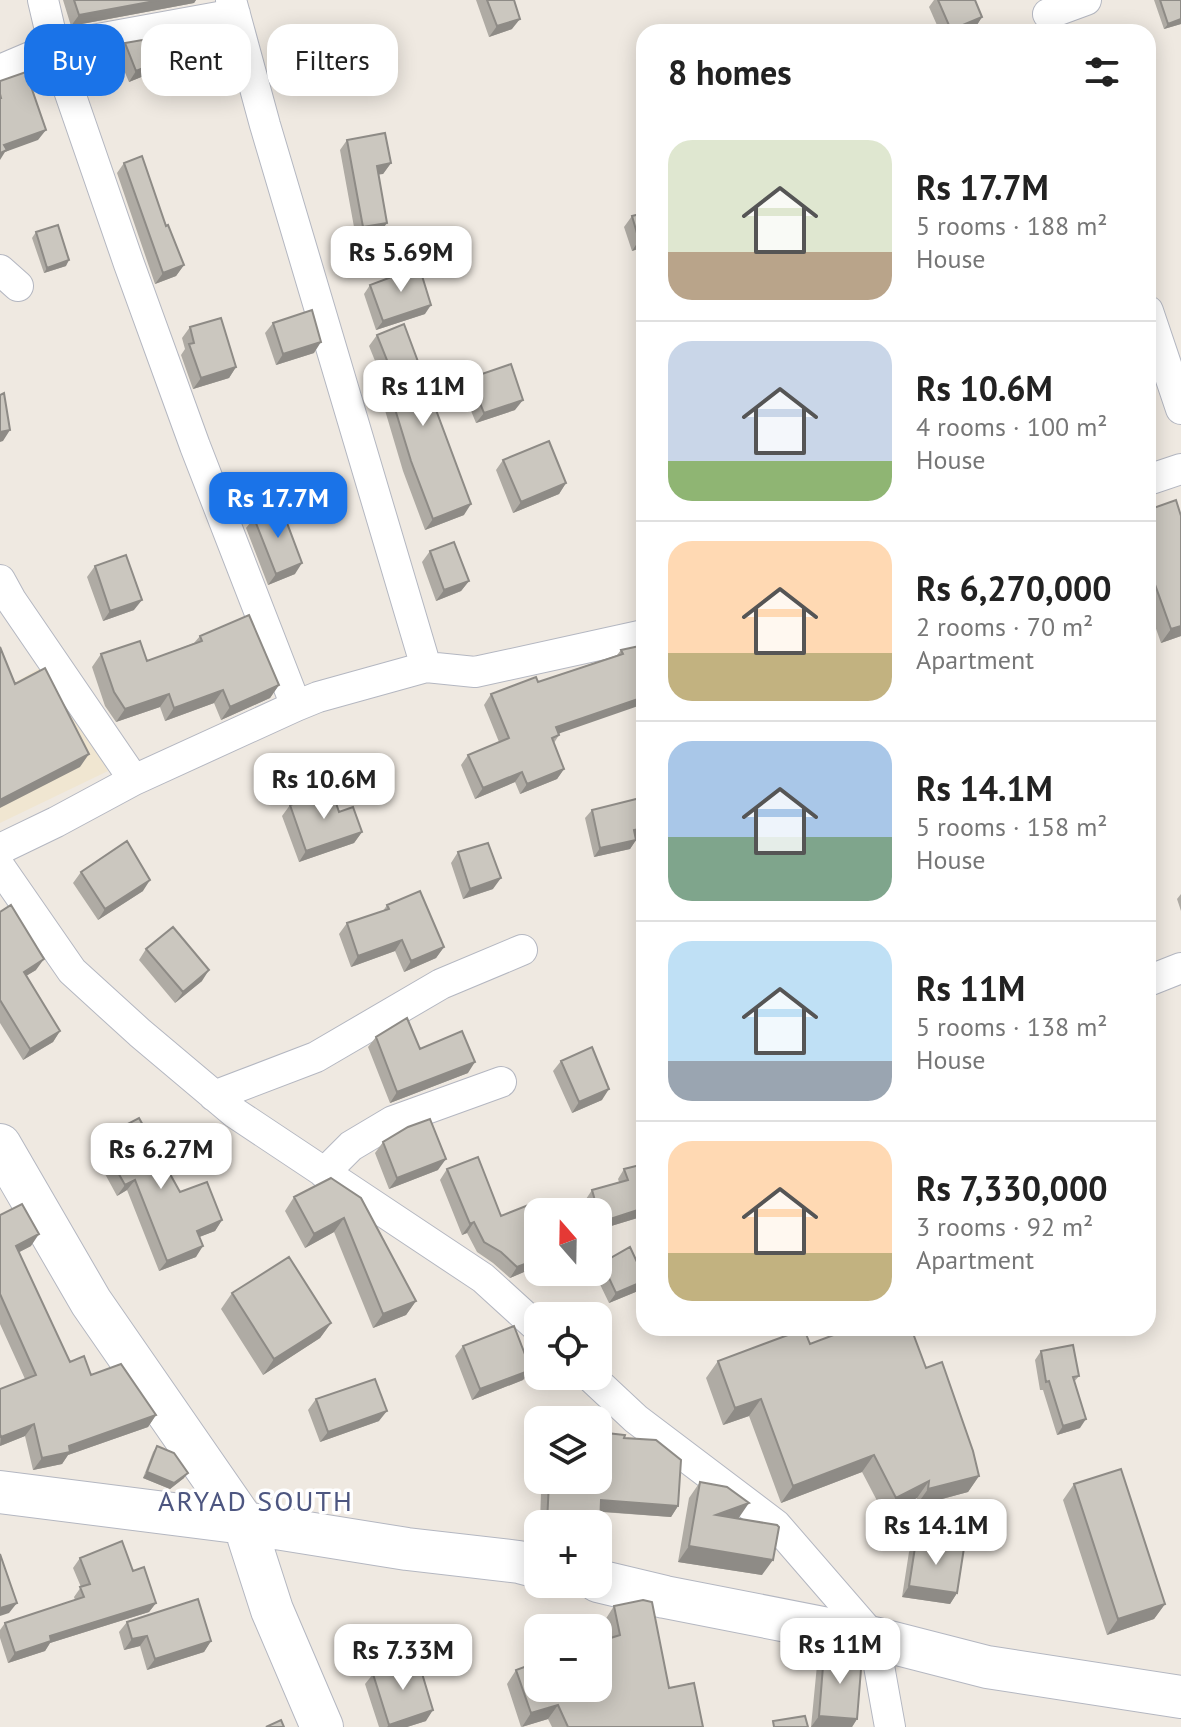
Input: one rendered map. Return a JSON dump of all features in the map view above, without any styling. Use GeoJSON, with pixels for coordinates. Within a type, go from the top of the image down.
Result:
{"type":"FeatureCollection","features":[{"type":"Feature","properties":{"kind":"main road"},"geometry":{"type":"LineString","coordinates":[[0,1145],[91,1302],[244,1523],[272,1610],[322,1727]]}},
{"type":"Feature","properties":{"kind":"main road"},"geometry":{"type":"LineString","coordinates":[[0,1492],[524,1563]]}},
{"type":"Feature","properties":{"kind":"main road"},"geometry":{"type":"LineString","coordinates":[[612,1584],[874,1638],[987,1667],[1181,1697]]}},
{"type":"Feature","properties":{"kind":"street"},"geometry":{"type":"LineString","coordinates":[[43,0],[49,24]]}},
{"type":"Feature","properties":{"kind":"street"},"geometry":{"type":"LineString","coordinates":[[1048,15],[1086,0]]}},
{"type":"Feature","properties":{"kind":"street"},"geometry":{"type":"LineString","coordinates":[[125,31],[233,7],[265,125],[426,667]]}},
{"type":"Feature","properties":{"kind":"street"},"geometry":{"type":"LineString","coordinates":[[0,70],[24,60]]}},
{"type":"Feature","properties":{"kind":"street"},"geometry":{"type":"LineString","coordinates":[[71,96],[190,432],[296,706]]}},
{"type":"Feature","properties":{"kind":"street"},"geometry":{"type":"LineString","coordinates":[[1156,335],[1181,409]]}},
{"type":"Feature","properties":{"kind":"street"},"geometry":{"type":"LineString","coordinates":[[1156,477],[1181,469]]}},
{"type":"Feature","properties":{"kind":"street"},"geometry":{"type":"LineString","coordinates":[[0,580],[134,780]]}},
{"type":"Feature","properties":{"kind":"street"},"geometry":{"type":"LineString","coordinates":[[0,849],[134,780],[318,697],[426,667],[475,672],[636,637]]}},
{"type":"Feature","properties":{"kind":"street"},"geometry":{"type":"LineString","coordinates":[[0,867],[72,971],[140,1033],[235,1113],[483,1278],[524,1315]]}},
{"type":"Feature","properties":{"kind":"street"},"geometry":{"type":"LineString","coordinates":[[214,1096],[316,1057],[441,984],[522,950]]}},
{"type":"Feature","properties":{"kind":"street"},"geometry":{"type":"LineString","coordinates":[[1156,978],[1181,968]]}},
{"type":"Feature","properties":{"kind":"street"},"geometry":{"type":"LineString","coordinates":[[324,1173],[351,1146],[393,1121],[501,1082]]}},
{"type":"Feature","properties":{"kind":"street"},"geometry":{"type":"LineString","coordinates":[[605,1390],[636,1419],[776,1525],[874,1638],[890,1727]]}},
{"type":"Feature","properties":{"kind":"shaded area"},"geometry":{"type":"Polygon","coordinates":[[[47,664],[108,771],[0,823],[0,691],[47,664]]]}},
{"type":"Feature","properties":{"kind":"building"},"geometry":{"type":"Polygon","coordinates":[[[74,0],[160,0],[79,15],[74,0]]]}},
{"type":"Feature","properties":{"kind":"building"},"geometry":{"type":"Polygon","coordinates":[[[487,0],[514,0],[520,19],[497,26],[487,0]]]}},
{"type":"Feature","properties":{"kind":"building"},"geometry":{"type":"Polygon","coordinates":[[[938,0],[975,0],[982,17],[965,24],[948,24],[938,0]]]}},
{"type":"Feature","properties":{"kind":"building"},"geometry":{"type":"Polygon","coordinates":[[[1160,0],[1181,0],[1181,19],[1168,24],[1160,0]]]}},
{"type":"Feature","properties":{"kind":"building"},"geometry":{"type":"Polygon","coordinates":[[[141,40],[141,69],[136,71],[125,43],[141,40]]]}},
{"type":"Feature","properties":{"kind":"building"},"geometry":{"type":"Polygon","coordinates":[[[24,73],[24,96],[34,96],[46,130],[4,145],[7,150],[0,153],[1,98],[0,81],[24,73]]]}},
{"type":"Feature","properties":{"kind":"building"},"geometry":{"type":"Polygon","coordinates":[[[385,133],[391,163],[377,166],[387,223],[363,227],[347,140],[385,133]]]}},
{"type":"Feature","properties":{"kind":"building"},"geometry":{"type":"Polygon","coordinates":[[[142,156],[166,226],[184,265],[163,273],[124,163],[142,156]]]}},
{"type":"Feature","properties":{"kind":"building"},"geometry":{"type":"Polygon","coordinates":[[[58,225],[69,260],[47,268],[36,232],[58,225]]]}},
{"type":"Feature","properties":{"kind":"building"},"geometry":{"type":"Polygon","coordinates":[[[419,266],[431,305],[383,321],[370,285],[419,266]]]}},
{"type":"Feature","properties":{"kind":"building"},"geometry":{"type":"Polygon","coordinates":[[[312,310],[321,342],[283,354],[273,323],[312,310]]]}},
{"type":"Feature","properties":{"kind":"building"},"geometry":{"type":"Polygon","coordinates":[[[221,318],[236,367],[201,378],[189,344],[194,343],[190,327],[221,318]]]}},
{"type":"Feature","properties":{"kind":"building"},"geometry":{"type":"Polygon","coordinates":[[[404,324],[471,504],[433,519],[391,396],[400,393],[377,335],[404,324]]]}},
{"type":"Feature","properties":{"kind":"building"},"geometry":{"type":"Polygon","coordinates":[[[511,364],[523,400],[484,413],[470,378],[511,364]]]}},
{"type":"Feature","properties":{"kind":"building"},"geometry":{"type":"Polygon","coordinates":[[[4,393],[10,430],[0,432],[0,395],[4,393]]]}},
{"type":"Feature","properties":{"kind":"building"},"geometry":{"type":"Polygon","coordinates":[[[549,441],[566,483],[521,502],[503,460],[549,441]]]}},
{"type":"Feature","properties":{"kind":"building"},"geometry":{"type":"Polygon","coordinates":[[[1176,500],[1181,516],[1181,626],[1171,629],[1156,587],[1156,507],[1176,500]]]}},
{"type":"Feature","properties":{"kind":"building"},"geometry":{"type":"Polygon","coordinates":[[[281,507],[302,563],[276,574],[254,518],[281,507]]]}},
{"type":"Feature","properties":{"kind":"building"},"geometry":{"type":"Polygon","coordinates":[[[454,542],[469,581],[444,590],[430,551],[454,542]]]}},
{"type":"Feature","properties":{"kind":"building"},"geometry":{"type":"Polygon","coordinates":[[[126,555],[142,600],[110,611],[95,566],[126,555]]]}},
{"type":"Feature","properties":{"kind":"building"},"geometry":{"type":"Polygon","coordinates":[[[249,615],[279,685],[230,707],[223,690],[174,708],[169,694],[125,709],[114,692],[101,654],[140,641],[147,661],[202,641],[200,636],[249,615]]]}},
{"type":"Feature","properties":{"kind":"building"},"geometry":{"type":"Polygon","coordinates":[[[0,647],[15,684],[45,668],[89,754],[0,800],[0,647]]]}},
{"type":"Feature","properties":{"kind":"building"},"geometry":{"type":"Polygon","coordinates":[[[636,647],[636,700],[556,727],[559,735],[552,738],[564,769],[527,784],[522,772],[483,788],[468,755],[509,738],[491,694],[536,677],[538,682],[623,654],[621,650],[636,647]]]}},
{"type":"Feature","properties":{"kind":"building"},"geometry":{"type":"Polygon","coordinates":[[[332,791],[339,812],[353,807],[362,832],[306,851],[290,805],[332,791]]]}},
{"type":"Feature","properties":{"kind":"building"},"geometry":{"type":"Polygon","coordinates":[[[636,799],[636,840],[600,848],[592,810],[636,799]]]}},
{"type":"Feature","properties":{"kind":"building"},"geometry":{"type":"Polygon","coordinates":[[[127,841],[150,880],[105,909],[81,872],[127,841]]]}},
{"type":"Feature","properties":{"kind":"building"},"geometry":{"type":"Polygon","coordinates":[[[488,843],[501,878],[470,889],[458,852],[488,843]]]}},
{"type":"Feature","properties":{"kind":"building"},"geometry":{"type":"Polygon","coordinates":[[[420,891],[444,947],[411,961],[402,940],[358,956],[347,923],[389,909],[387,905],[420,891]]]}},
{"type":"Feature","properties":{"kind":"building"},"geometry":{"type":"Polygon","coordinates":[[[11,905],[44,959],[24,972],[60,1031],[30,1049],[0,1000],[0,912],[11,905]]]}},
{"type":"Feature","properties":{"kind":"building"},"geometry":{"type":"Polygon","coordinates":[[[173,927],[209,970],[183,992],[146,949],[173,927]]]}},
{"type":"Feature","properties":{"kind":"building"},"geometry":{"type":"Polygon","coordinates":[[[407,1018],[420,1049],[462,1031],[475,1062],[397,1092],[376,1037],[407,1018]]]}},
{"type":"Feature","properties":{"kind":"building"},"geometry":{"type":"Polygon","coordinates":[[[592,1047],[609,1089],[579,1102],[561,1061],[592,1047]]]}},
{"type":"Feature","properties":{"kind":"building"},"geometry":{"type":"Polygon","coordinates":[[[139,1118],[180,1192],[207,1182],[222,1220],[197,1231],[203,1246],[167,1261],[135,1180],[125,1185],[99,1139],[139,1118]]]}},
{"type":"Feature","properties":{"kind":"building"},"geometry":{"type":"Polygon","coordinates":[[[430,1119],[446,1159],[397,1178],[383,1142],[408,1127],[430,1119]]]}},
{"type":"Feature","properties":{"kind":"building"},"geometry":{"type":"Polygon","coordinates":[[[478,1157],[501,1216],[524,1207],[524,1264],[517,1267],[484,1242],[474,1222],[470,1224],[447,1169],[478,1157]]]}},
{"type":"Feature","properties":{"kind":"building"},"geometry":{"type":"Polygon","coordinates":[[[636,1166],[636,1211],[612,1218],[612,1198],[594,1198],[592,1190],[628,1180],[624,1169],[636,1166]]]}},
{"type":"Feature","properties":{"kind":"building"},"geometry":{"type":"Polygon","coordinates":[[[331,1178],[361,1198],[416,1301],[383,1314],[344,1218],[314,1234],[294,1197],[331,1178]]]}},
{"type":"Feature","properties":{"kind":"building"},"geometry":{"type":"Polygon","coordinates":[[[22,1204],[39,1234],[16,1246],[70,1362],[84,1356],[91,1375],[121,1364],[156,1415],[69,1446],[70,1452],[42,1458],[34,1424],[1,1437],[0,1434],[0,1389],[36,1375],[0,1294],[0,1215],[22,1204]]]}},
{"type":"Feature","properties":{"kind":"building"},"geometry":{"type":"Polygon","coordinates":[[[630,1247],[636,1260],[636,1284],[616,1293],[612,1284],[612,1257],[630,1247]]]}},
{"type":"Feature","properties":{"kind":"building"},"geometry":{"type":"Polygon","coordinates":[[[289,1257],[331,1323],[274,1359],[232,1293],[289,1257]]]}},
{"type":"Feature","properties":{"kind":"building"},"geometry":{"type":"Polygon","coordinates":[[[514,1326],[524,1352],[524,1373],[480,1389],[463,1346],[514,1326]]]}},
{"type":"Feature","properties":{"kind":"building"},"geometry":{"type":"Polygon","coordinates":[[[785,1336],[807,1336],[810,1344],[831,1336],[914,1336],[926,1368],[942,1362],[979,1476],[928,1489],[929,1481],[896,1498],[874,1455],[793,1486],[761,1399],[735,1408],[718,1361],[785,1336]]]}},
{"type":"Feature","properties":{"kind":"building"},"geometry":{"type":"Polygon","coordinates":[[[1073,1345],[1079,1376],[1073,1377],[1086,1419],[1063,1426],[1049,1381],[1046,1382],[1041,1351],[1073,1345]]]}},
{"type":"Feature","properties":{"kind":"building"},"geometry":{"type":"Polygon","coordinates":[[[375,1379],[387,1411],[328,1432],[316,1399],[375,1379]]]}},
{"type":"Feature","properties":{"kind":"building"},"geometry":{"type":"Polygon","coordinates":[[[612,1434],[625,1435],[624,1438],[656,1440],[681,1460],[678,1506],[601,1500],[601,1510],[548,1510],[548,1494],[612,1494],[612,1434]]]}},
{"type":"Feature","properties":{"kind":"building"},"geometry":{"type":"Polygon","coordinates":[[[157,1446],[174,1453],[188,1473],[174,1483],[147,1472],[157,1446]]]}},
{"type":"Feature","properties":{"kind":"building"},"geometry":{"type":"Polygon","coordinates":[[[1121,1469],[1165,1604],[1118,1619],[1074,1484],[1121,1469]]]}},
{"type":"Feature","properties":{"kind":"building"},"geometry":{"type":"Polygon","coordinates":[[[700,1482],[727,1487],[749,1503],[716,1515],[779,1527],[773,1560],[689,1546],[700,1482]]]}},
{"type":"Feature","properties":{"kind":"building"},"geometry":{"type":"Polygon","coordinates":[[[122,1541],[133,1571],[144,1567],[156,1603],[50,1636],[51,1641],[15,1653],[5,1623],[84,1597],[80,1587],[90,1584],[80,1558],[122,1541]]]}},
{"type":"Feature","properties":{"kind":"building"},"geometry":{"type":"Polygon","coordinates":[[[916,1541],[964,1548],[957,1593],[909,1586],[916,1541]]]}},
{"type":"Feature","properties":{"kind":"building"},"geometry":{"type":"Polygon","coordinates":[[[0,1554],[17,1603],[0,1608],[0,1554]]]}},
{"type":"Feature","properties":{"kind":"building"},"geometry":{"type":"Polygon","coordinates":[[[198,1599],[211,1641],[155,1659],[147,1636],[132,1639],[127,1622],[198,1599]]]}},
{"type":"Feature","properties":{"kind":"building"},"geometry":{"type":"Polygon","coordinates":[[[643,1600],[652,1602],[669,1688],[694,1683],[703,1727],[568,1727],[558,1705],[531,1713],[527,1702],[612,1702],[612,1638],[620,1635],[614,1606],[643,1600]]]}},
{"type":"Feature","properties":{"kind":"building"},"geometry":{"type":"Polygon","coordinates":[[[824,1654],[862,1657],[857,1719],[819,1716],[824,1654]]]}},
{"type":"Feature","properties":{"kind":"building"},"geometry":{"type":"Polygon","coordinates":[[[418,1660],[433,1710],[389,1725],[373,1674],[418,1660]]]}},
{"type":"Feature","properties":{"kind":"building"},"geometry":{"type":"Polygon","coordinates":[[[524,1667],[524,1693],[516,1670],[524,1667]]]}},
{"type":"Feature","properties":{"kind":"building"},"geometry":{"type":"Polygon","coordinates":[[[805,1716],[808,1727],[774,1727],[773,1721],[805,1716]]]}},
{"type":"Feature","properties":{"kind":"building"},"geometry":{"type":"Polygon","coordinates":[[[281,1720],[284,1727],[266,1727],[281,1720]]]}},
{"type":"Feature","properties":{"kind":"district","name":"ARYAD SOUTH"},"geometry":{"type":"Point","coordinates":[256,1501]}}]}
